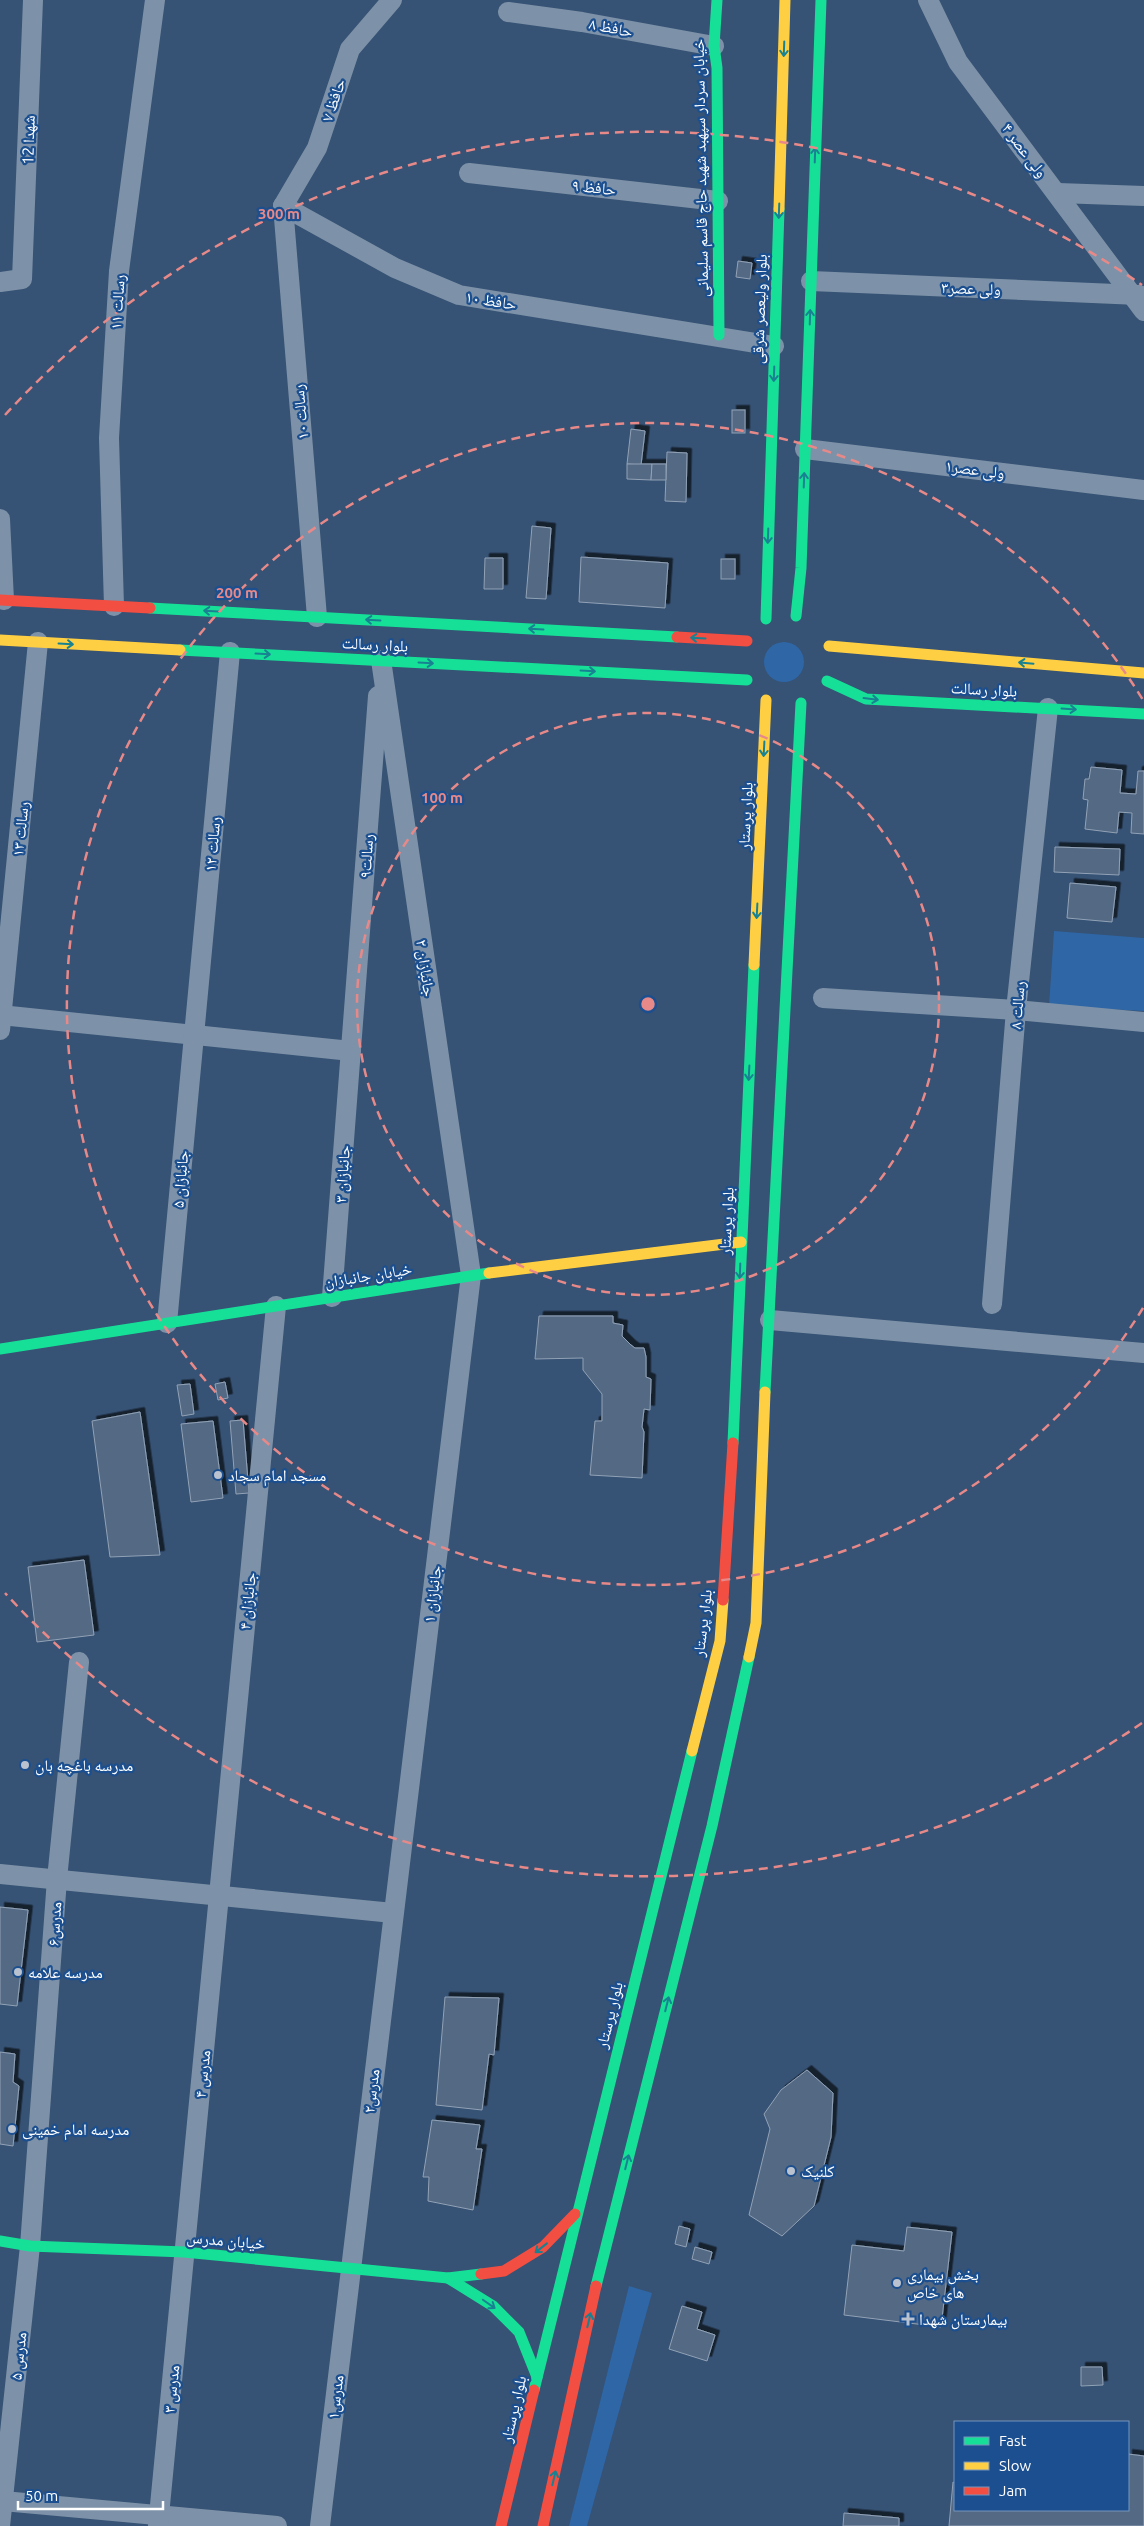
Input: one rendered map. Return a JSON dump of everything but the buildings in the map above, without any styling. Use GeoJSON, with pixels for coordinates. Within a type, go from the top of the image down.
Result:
{"type":"FeatureCollection","features":[{"type":"Feature","properties":{"kind":"main road","name":"خیابان سردار سپهبد شهید حاج قاسم سلیمانی"},"geometry":{"type":"LineString","coordinates":[[717,0],[714,46],[717,68],[719,336]]}},
{"type":"Feature","properties":{"kind":"main road","name":"بلوار ولیعصر شرقی"},"geometry":{"type":"LineString","coordinates":[[766,619],[786,0]]}},
{"type":"Feature","properties":{"kind":"main road"},"geometry":{"type":"LineString","coordinates":[[766,619],[800,618],[821,0]]}},
{"type":"Feature","properties":{"kind":"main road","name":"بلوار رسالت"},"geometry":{"type":"LineString","coordinates":[[2,600],[750,638],[766,619]]}},
{"type":"Feature","properties":{"kind":"main road","name":"بلوار رسالت"},"geometry":{"type":"LineString","coordinates":[[0,640],[381,660],[760,693]]}},
{"type":"Feature","properties":{"kind":"main road","name":"بلوار رسالت"},"geometry":{"type":"LineString","coordinates":[[828,646],[1144,673]]}},
{"type":"Feature","properties":{"kind":"main road"},"geometry":{"type":"LineString","coordinates":[[743,666],[760,693]]}},
{"type":"Feature","properties":{"kind":"main road","name":"بلوار رسالت"},"geometry":{"type":"LineString","coordinates":[[826,680],[866,699],[1144,714]]}},
{"type":"Feature","properties":{"kind":"main road","name":"بلوار پرستار"},"geometry":{"type":"LineString","coordinates":[[503,2521],[576,2214],[720,1641],[734,1409],[760,693]]}},
{"type":"Feature","properties":{"kind":"main road"},"geometry":{"type":"LineString","coordinates":[[535,2526],[543,2526],[605,2247],[712,1826],[756,1623],[754,1420],[770,1320],[800,702]]}},
{"type":"Feature","properties":{"kind":"main road","name":"خیابان جانبازان"},"geometry":{"type":"LineString","coordinates":[[0,1349],[471,1275],[741,1242]]}},
{"type":"Feature","properties":{"kind":"main road"},"geometry":{"type":"LineString","coordinates":[[734,1409],[754,1420]]}},
{"type":"Feature","properties":{"kind":"main road","name":"خیابان مدرس"},"geometry":{"type":"LineString","coordinates":[[0,2241],[30,2246],[184,2252],[448,2278],[504,2272],[543,2247],[576,2214]]}},
{"type":"Feature","properties":{"kind":"main road"},"geometry":{"type":"LineString","coordinates":[[448,2278],[493,2306],[519,2332],[537,2377]]}},
{"type":"Feature","properties":{"kind":"main road"},"geometry":{"type":"LineString","coordinates":[[503,2521],[515,2522]]}},
{"type":"Feature","properties":{"kind":"street","name":"شهدا 12"},"geometry":{"type":"LineString","coordinates":[[0,282],[22,279],[33,0]]}},
{"type":"Feature","properties":{"kind":"street","name":"رسالت ۱۱"},"geometry":{"type":"LineString","coordinates":[[114,606],[109,438],[119,271],[155,0]]}},
{"type":"Feature","properties":{"kind":"street","name":"حافظ ۷"},"geometry":{"type":"LineString","coordinates":[[283,206],[317,148],[350,49],[392,0]]}},
{"type":"Feature","properties":{"kind":"street","name":"ولی عصر ۴"},"geometry":{"type":"LineString","coordinates":[[928,0],[958,62],[1137,295],[1144,311]]}},
{"type":"Feature","properties":{"kind":"street","name":"حافظ ۸"},"geometry":{"type":"LineString","coordinates":[[508,12],[582,22],[714,46]]}},
{"type":"Feature","properties":{"kind":"street","name":"حافظ ۹"},"geometry":{"type":"LineString","coordinates":[[469,173],[718,201]]}},
{"type":"Feature","properties":{"kind":"street"},"geometry":{"type":"LineString","coordinates":[[1058,193],[1144,196]]}},
{"type":"Feature","properties":{"kind":"street","name":"حافظ ۱۰"},"geometry":{"type":"LineString","coordinates":[[283,206],[395,268],[459,295],[774,346]]}},
{"type":"Feature","properties":{"kind":"street","name":"رسالت ۱۰"},"geometry":{"type":"LineString","coordinates":[[283,206],[317,617]]}},
{"type":"Feature","properties":{"kind":"street","name":"ولی عصر۳"},"geometry":{"type":"LineString","coordinates":[[811,281],[1137,295]]}},
{"type":"Feature","properties":{"kind":"street","name":"ولی عصر۱"},"geometry":{"type":"LineString","coordinates":[[805,449],[1144,490]]}},
{"type":"Feature","properties":{"kind":"street"},"geometry":{"type":"LineString","coordinates":[[0,519],[2,600]]}},
{"type":"Feature","properties":{"kind":"street","name":"رسالت ۱۳"},"geometry":{"type":"LineString","coordinates":[[0,1020],[38,642]]}},
{"type":"Feature","properties":{"kind":"street","name":"رسالت ۱۲"},"geometry":{"type":"LineString","coordinates":[[194,1035],[230,652]]}},
{"type":"Feature","properties":{"kind":"street","name":"رسالت۹"},"geometry":{"type":"LineString","coordinates":[[351,1051],[381,660]]}},
{"type":"Feature","properties":{"kind":"street","name":"جانبازان ۲"},"geometry":{"type":"LineString","coordinates":[[381,660],[471,1275]]}},
{"type":"Feature","properties":{"kind":"street","name":"رسالت ۸"},"geometry":{"type":"LineString","coordinates":[[992,1304],[1016,1010],[1048,708]]}},
{"type":"Feature","properties":{"kind":"street"},"geometry":{"type":"LineString","coordinates":[[823,998],[1016,1010],[1144,1022]]}},
{"type":"Feature","properties":{"kind":"street"},"geometry":{"type":"LineString","coordinates":[[0,1020],[194,1035],[351,1051]]}},
{"type":"Feature","properties":{"kind":"street","name":"جانبازان ۵"},"geometry":{"type":"LineString","coordinates":[[167,1323],[194,1035]]}},
{"type":"Feature","properties":{"kind":"street","name":"جانبازان ۳"},"geometry":{"type":"LineString","coordinates":[[332,1297],[351,1051]]}},
{"type":"Feature","properties":{"kind":"street","name":"جانبازان ۱"},"geometry":{"type":"LineString","coordinates":[[393,1913],[471,1275]]}},
{"type":"Feature","properties":{"kind":"street","name":"جانبازان ۴"},"geometry":{"type":"LineString","coordinates":[[219,1896],[276,1306]]}},
{"type":"Feature","properties":{"kind":"street"},"geometry":{"type":"LineString","coordinates":[[770,1320],[1144,1353]]}},
{"type":"Feature","properties":{"kind":"street","name":"مدرس۶"},"geometry":{"type":"LineString","coordinates":[[30,2246],[57,1879],[79,1662]]}},
{"type":"Feature","properties":{"kind":"street"},"geometry":{"type":"LineString","coordinates":[[0,1874],[393,1913]]}},
{"type":"Feature","properties":{"kind":"street","name":"مدرس ۴"},"geometry":{"type":"LineString","coordinates":[[184,2252],[219,1896]]}},
{"type":"Feature","properties":{"kind":"street","name":"مدرس۲"},"geometry":{"type":"LineString","coordinates":[[350,2269],[393,1913]]}},
{"type":"Feature","properties":{"kind":"street","name":"مدرس ۵"},"geometry":{"type":"LineString","coordinates":[[1,2515],[30,2246]]}},
{"type":"Feature","properties":{"kind":"street","name":"مدرس ۳"},"geometry":{"type":"LineString","coordinates":[[158,2521],[184,2252]]}},
{"type":"Feature","properties":{"kind":"street","name":"مدرس۱"},"geometry":{"type":"LineString","coordinates":[[320,2526],[350,2269]]}},
{"type":"Feature","properties":{"kind":"street"},"geometry":{"type":"LineString","coordinates":[[1,2515],[277,2526]]}},
{"type":"Feature","properties":{"kind":"shaded area"},"geometry":{"type":"Polygon","coordinates":[[[780,642],[788,642],[795,645],[801,651],[804,662],[801,673],[795,679],[788,682],[780,682],[773,679],[767,673],[764,666],[764,658],[767,651],[773,645],[780,642]]]}},
{"type":"Feature","properties":{"kind":"shaded area"},"geometry":{"type":"Polygon","coordinates":[[[1054,931],[1144,938],[1144,1011],[1049,1006],[1054,931]]]}},
{"type":"Feature","properties":{"kind":"shaded area"},"geometry":{"type":"Polygon","coordinates":[[[629,2286],[652,2293],[587,2526],[569,2526],[629,2286]]]}},
{"type":"Feature","properties":{"kind":"traffic: fast"},"geometry":{"type":"LineString","coordinates":[[717,0],[714,46],[717,68],[719,335]]}},
{"type":"Feature","properties":{"kind":"traffic: fast"},"geometry":{"type":"LineString","coordinates":[[796,616],[801,568],[821,0]]}},
{"type":"Feature","properties":{"kind":"traffic: fast"},"geometry":{"type":"LineString","coordinates":[[766,619],[779,209]]}},
{"type":"Feature","properties":{"kind":"traffic: fast"},"geometry":{"type":"LineString","coordinates":[[150,608],[677,637]]}},
{"type":"Feature","properties":{"kind":"traffic: fast"},"geometry":{"type":"LineString","coordinates":[[180,650],[747,680]]}},
{"type":"Feature","properties":{"kind":"traffic: fast"},"geometry":{"type":"LineString","coordinates":[[827,681],[866,699],[1144,714]]}},
{"type":"Feature","properties":{"kind":"traffic: fast"},"geometry":{"type":"LineString","coordinates":[[765,1392],[801,703]]}},
{"type":"Feature","properties":{"kind":"traffic: fast"},"geometry":{"type":"LineString","coordinates":[[733,1443],[754,965]]}},
{"type":"Feature","properties":{"kind":"traffic: fast"},"geometry":{"type":"LineString","coordinates":[[0,1349],[489,1273]]}},
{"type":"Feature","properties":{"kind":"traffic: fast"},"geometry":{"type":"LineString","coordinates":[[596,2286],[712,1826],[749,1657]]}},
{"type":"Feature","properties":{"kind":"traffic: fast"},"geometry":{"type":"LineString","coordinates":[[534,2390],[692,1751]]}},
{"type":"Feature","properties":{"kind":"traffic: fast"},"geometry":{"type":"LineString","coordinates":[[0,2241],[30,2246],[184,2252],[448,2278],[481,2274]]}},
{"type":"Feature","properties":{"kind":"traffic: fast"},"geometry":{"type":"LineString","coordinates":[[448,2278],[493,2306],[519,2332],[537,2377]]}},
{"type":"Feature","properties":{"kind":"traffic: slow"},"geometry":{"type":"LineString","coordinates":[[779,209],[785,0]]}},
{"type":"Feature","properties":{"kind":"traffic: slow"},"geometry":{"type":"LineString","coordinates":[[0,640],[180,650]]}},
{"type":"Feature","properties":{"kind":"traffic: slow"},"geometry":{"type":"LineString","coordinates":[[829,646],[1144,673]]}},
{"type":"Feature","properties":{"kind":"traffic: slow"},"geometry":{"type":"LineString","coordinates":[[754,965],[766,700]]}},
{"type":"Feature","properties":{"kind":"traffic: slow"},"geometry":{"type":"LineString","coordinates":[[489,1273],[741,1242]]}},
{"type":"Feature","properties":{"kind":"traffic: slow"},"geometry":{"type":"LineString","coordinates":[[749,1657],[756,1623],[765,1392]]}},
{"type":"Feature","properties":{"kind":"traffic: slow"},"geometry":{"type":"LineString","coordinates":[[692,1751],[720,1641],[723,1600]]}},
{"type":"Feature","properties":{"kind":"traffic: jam"},"geometry":{"type":"LineString","coordinates":[[0,600],[150,608]]}},
{"type":"Feature","properties":{"kind":"traffic: jam"},"geometry":{"type":"LineString","coordinates":[[677,637],[747,641]]}},
{"type":"Feature","properties":{"kind":"traffic: jam"},"geometry":{"type":"LineString","coordinates":[[723,1600],[733,1443]]}},
{"type":"Feature","properties":{"kind":"traffic: jam"},"geometry":{"type":"LineString","coordinates":[[481,2274],[504,2271],[543,2247],[575,2214]]}},
{"type":"Feature","properties":{"kind":"traffic: jam"},"geometry":{"type":"LineString","coordinates":[[543,2526],[596,2286]]}},
{"type":"Feature","properties":{"kind":"traffic: jam"},"geometry":{"type":"LineString","coordinates":[[501,2526],[534,2390]]}},
{"type":"Feature","properties":{"kind":"place","name":"مسجد امام سجاد"},"geometry":{"type":"Point","coordinates":[218,1475]}},
{"type":"Feature","properties":{"kind":"place","name":"مدرسه باغچه بان"},"geometry":{"type":"Point","coordinates":[25,1765]}},
{"type":"Feature","properties":{"kind":"place","name":"مدرسه علامه"},"geometry":{"type":"Point","coordinates":[18,1972]}},
{"type":"Feature","properties":{"kind":"place","name":"مدرسه امام خمینی"},"geometry":{"type":"Point","coordinates":[12,2129]}},
{"type":"Feature","properties":{"kind":"place","name":"کلنیک"},"geometry":{"type":"Point","coordinates":[791,2171]}},
{"type":"Feature","properties":{"kind":"place","name":"بخش بیماری های خاص"},"geometry":{"type":"Point","coordinates":[897,2283]}},
{"type":"Feature","properties":{"kind":"place","name":"بیمارستان شهدا"},"geometry":{"type":"Point","coordinates":[908,2319]}}]}
